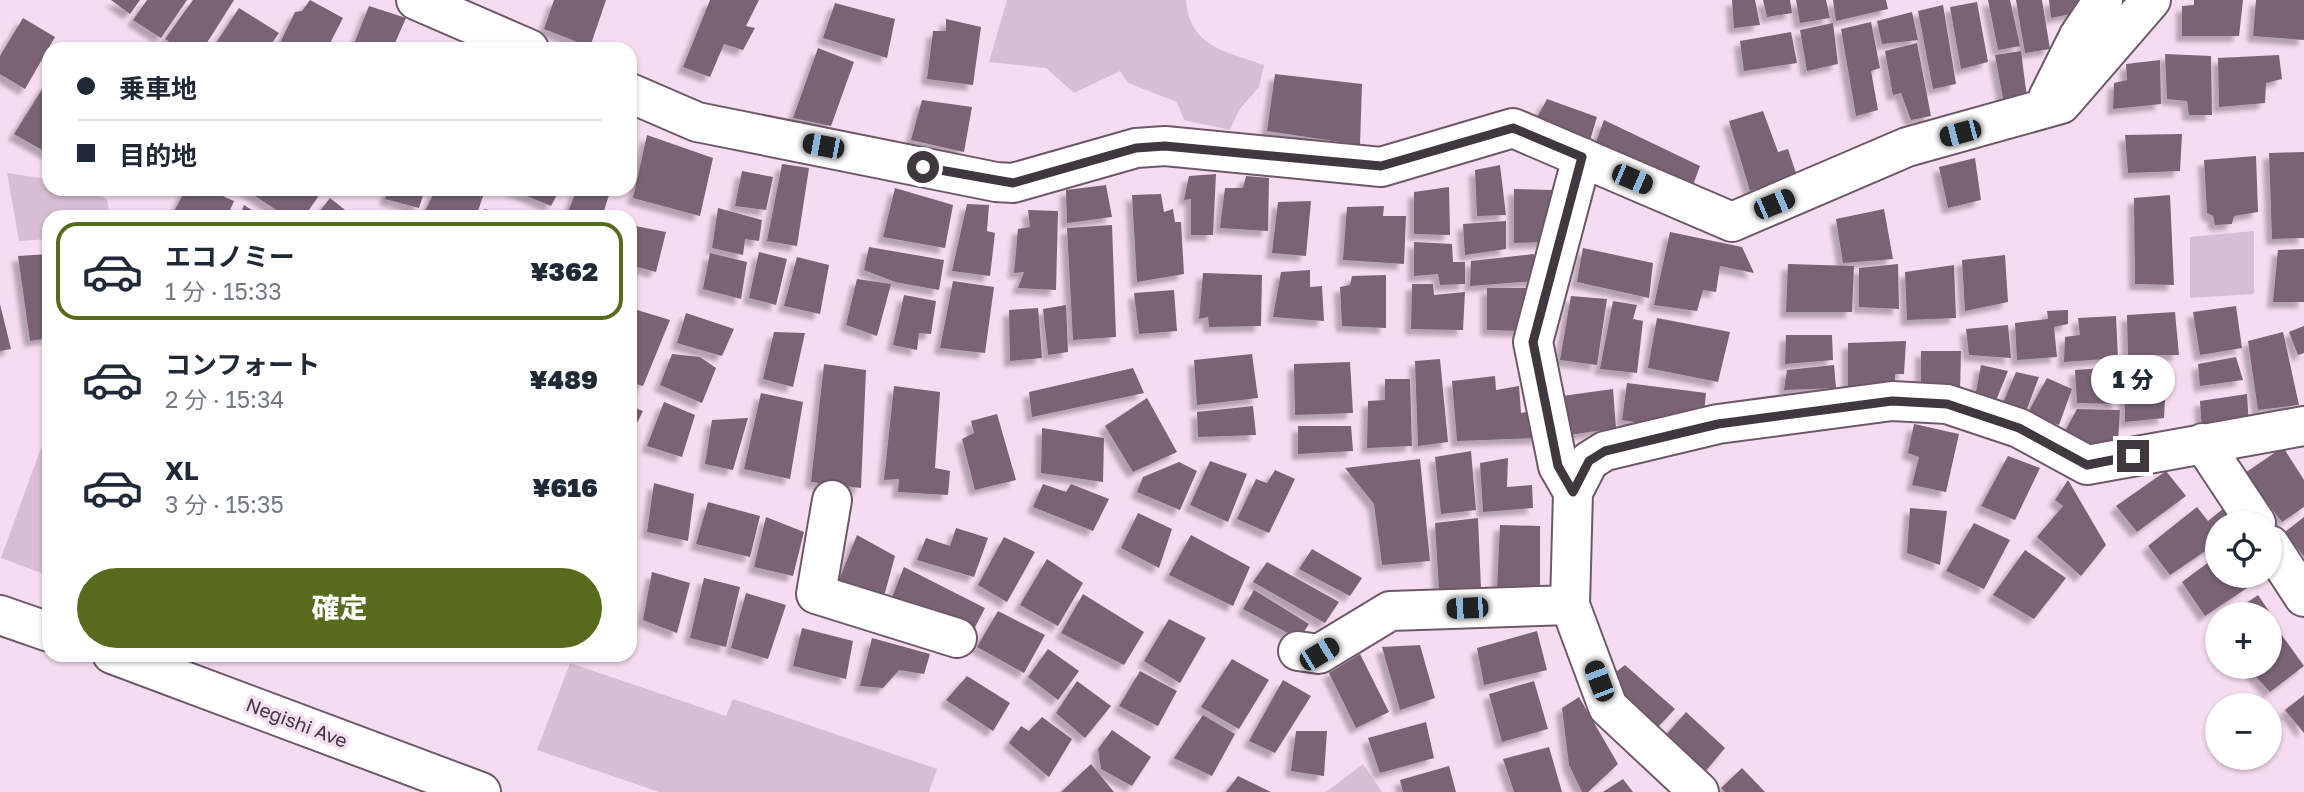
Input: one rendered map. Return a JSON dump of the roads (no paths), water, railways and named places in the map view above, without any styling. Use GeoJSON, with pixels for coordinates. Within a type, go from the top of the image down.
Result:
{"type":"FeatureCollection","features":[{"type":"Feature","properties":{"kind":"street"},"geometry":{"type":"LineString","coordinates":[[416,0],[512,42]]}},
{"type":"Feature","properties":{"kind":"street"},"geometry":{"type":"LineString","coordinates":[[2042,109],[2079,36],[2103,0]]}},
{"type":"Feature","properties":{"kind":"street"},"geometry":{"type":"LineString","coordinates":[[637,96],[697,122],[996,182],[1013,183],[1136,148],[1165,146],[1381,166],[1513,128],[1732,222],[1907,147],[2061,104],[2151,0]]}},
{"type":"Feature","properties":{"kind":"street"},"geometry":{"type":"LineString","coordinates":[[1573,492],[1558,466],[1533,342],[1582,157]]}},
{"type":"Feature","properties":{"kind":"street"},"geometry":{"type":"LineString","coordinates":[[1699,792],[1608,707],[1570,605],[1573,492],[1589,461],[1605,451],[1718,424],[1892,401],[1947,404],[2019,428],[2087,465],[2304,426]]}},
{"type":"Feature","properties":{"kind":"street"},"geometry":{"type":"LineString","coordinates":[[2203,443],[2248,511]]}},
{"type":"Feature","properties":{"kind":"street"},"geometry":{"type":"LineString","coordinates":[[832,500],[816,594],[957,638]]}},
{"type":"Feature","properties":{"kind":"street"},"geometry":{"type":"LineString","coordinates":[[2282,563],[2304,597]]}},
{"type":"Feature","properties":{"kind":"street"},"geometry":{"type":"LineString","coordinates":[[1298,651],[1319,654],[1390,611],[1570,605]]}},
{"type":"Feature","properties":{"kind":"street"},"geometry":{"type":"LineString","coordinates":[[0,615],[42,630]]}},
{"type":"Feature","properties":{"kind":"street","name":"Negishi Ave"},"geometry":{"type":"LineString","coordinates":[[133,662],[481,792]]}}]}
